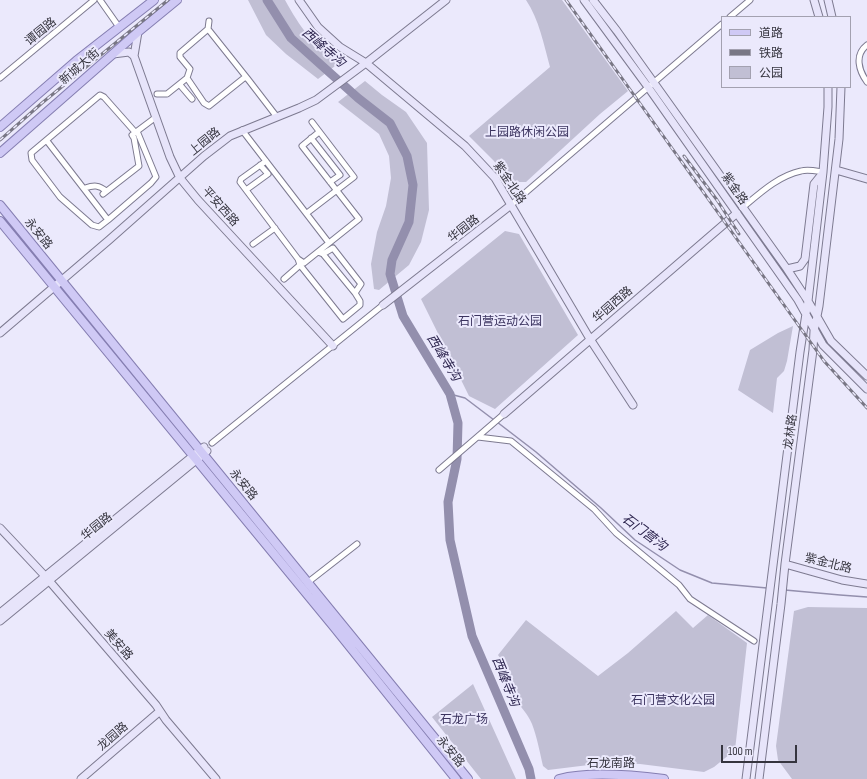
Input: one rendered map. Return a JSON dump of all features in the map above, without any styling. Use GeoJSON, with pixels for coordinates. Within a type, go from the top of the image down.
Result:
{"type":"FeatureCollection","features":[{"type":"Feature","properties":{"kind":"main road","name":"新城大街"},"geometry":{"type":"LineString","coordinates":[[0,127],[76,61],[154,0]]}},
{"type":"Feature","properties":{"kind":"main road","name":"新城大街"},"geometry":{"type":"LineString","coordinates":[[0,153],[138,32],[177,0]]}},
{"type":"Feature","properties":{"kind":"main road","name":"永安路"},"geometry":{"type":"LineString","coordinates":[[0,205],[200,453],[468,779]]}},
{"type":"Feature","properties":{"kind":"main road","name":"永安路"},"geometry":{"type":"LineString","coordinates":[[0,220],[54,287],[200,453],[456,779]]}},
{"type":"Feature","properties":{"kind":"main road","name":"石龙南路"},"geometry":{"type":"LineString","coordinates":[[559,779],[592,775],[620,774],[664,779]]}},
{"type":"Feature","properties":{"kind":"street","name":"谭园路"},"geometry":{"type":"LineString","coordinates":[[0,78],[94,0]]}},
{"type":"Feature","properties":{"kind":"street"},"geometry":{"type":"LineString","coordinates":[[100,0],[119,27]]}},
{"type":"Feature","properties":{"kind":"street","name":"紫金北路"},"geometry":{"type":"LineString","coordinates":[[299,0],[318,27],[340,47],[366,63],[469,150],[495,178],[590,339],[633,405]]}},
{"type":"Feature","properties":{"kind":"street","name":"上园路"},"geometry":{"type":"LineString","coordinates":[[0,333],[217,145],[242,130],[308,104],[324,94],[446,0]]}},
{"type":"Feature","properties":{"kind":"street","name":"紫金路"},"geometry":{"type":"LineString","coordinates":[[584,0],[651,85],[740,211],[798,300],[814,331],[826,348],[867,389]]}},
{"type":"Feature","properties":{"kind":"street","name":"紫金路"},"geometry":{"type":"LineString","coordinates":[[593,0],[617,31],[651,85]]}},
{"type":"Feature","properties":{"kind":"street"},"geometry":{"type":"LineString","coordinates":[[731,16],[750,0]]}},
{"type":"Feature","properties":{"kind":"street"},"geometry":{"type":"LineString","coordinates":[[814,0],[819,16]]}},
{"type":"Feature","properties":{"kind":"street"},"geometry":{"type":"LineString","coordinates":[[828,0],[832,16]]}},
{"type":"Feature","properties":{"kind":"street"},"geometry":{"type":"LineString","coordinates":[[157,94],[167,94],[187,78],[190,69],[180,56],[180,53],[208,29],[209,21]]}},
{"type":"Feature","properties":{"kind":"street","name":"华园路"},"geometry":{"type":"LineString","coordinates":[[212,443],[383,305],[511,205],[721,25]]}},
{"type":"Feature","properties":{"kind":"street"},"geometry":{"type":"LineString","coordinates":[[208,29],[277,117]]}},
{"type":"Feature","properties":{"kind":"street"},"geometry":{"type":"LineString","coordinates":[[113,54],[129,52],[134,56],[138,32]]}},
{"type":"Feature","properties":{"kind":"street"},"geometry":{"type":"LineString","coordinates":[[867,45],[864,47],[858,59],[860,73],[867,82]]}},
{"type":"Feature","properties":{"kind":"street","name":"平安西路"},"geometry":{"type":"LineString","coordinates":[[134,56],[170,157],[180,178],[198,200],[333,346]]}},
{"type":"Feature","properties":{"kind":"street"},"geometry":{"type":"LineString","coordinates":[[187,78],[204,103],[209,106],[244,78],[247,78]]}},
{"type":"Feature","properties":{"kind":"street"},"geometry":{"type":"LineString","coordinates":[[180,85],[192,99]]}},
{"type":"Feature","properties":{"kind":"street","name":"龙林路"},"geometry":{"type":"LineString","coordinates":[[746,779],[800,352],[808,301],[823,172],[828,88]]}},
{"type":"Feature","properties":{"kind":"street","name":"龙林路"},"geometry":{"type":"LineString","coordinates":[[759,779],[812,358],[814,331],[818,317],[840,139],[841,88]]}},
{"type":"Feature","properties":{"kind":"street"},"geometry":{"type":"LineString","coordinates":[[100,95],[104,97],[136,132],[156,177],[151,183],[98,227],[92,225],[60,197],[32,160],[31,153],[47,141],[100,95]]}},
{"type":"Feature","properties":{"kind":"street"},"geometry":{"type":"LineString","coordinates":[[85,188],[97,185],[101,187],[105,193],[139,166],[132,134],[156,117]]}},
{"type":"Feature","properties":{"kind":"street"},"geometry":{"type":"LineString","coordinates":[[306,213],[354,177],[312,122]]}},
{"type":"Feature","properties":{"kind":"street"},"geometry":{"type":"LineString","coordinates":[[242,130],[329,243]]}},
{"type":"Feature","properties":{"kind":"street"},"geometry":{"type":"LineString","coordinates":[[319,132],[302,146],[359,219],[329,243],[320,253]]}},
{"type":"Feature","properties":{"kind":"street"},"geometry":{"type":"LineString","coordinates":[[311,138],[340,175],[330,182]]}},
{"type":"Feature","properties":{"kind":"street"},"geometry":{"type":"LineString","coordinates":[[47,141],[85,188],[108,220]]}},
{"type":"Feature","properties":{"kind":"street"},"geometry":{"type":"LineString","coordinates":[[266,161],[241,179],[240,182],[298,259],[300,265],[343,319],[360,305],[360,301],[355,293],[320,253]]}},
{"type":"Feature","properties":{"kind":"street"},"geometry":{"type":"LineString","coordinates":[[246,190],[268,174],[260,165]]}},
{"type":"Feature","properties":{"kind":"street","name":"华园西路"},"geometry":{"type":"LineString","coordinates":[[504,414],[768,187],[781,178],[801,171],[808,170],[823,172]]}},
{"type":"Feature","properties":{"kind":"street"},"geometry":{"type":"LineString","coordinates":[[836,170],[867,179]]}},
{"type":"Feature","properties":{"kind":"street"},"geometry":{"type":"LineString","coordinates":[[787,269],[800,266],[805,259],[814,184],[823,172]]}},
{"type":"Feature","properties":{"kind":"street","name":"紫金路"},"geometry":{"type":"LineString","coordinates":[[740,211],[787,269],[818,317],[831,341],[867,376]]}},
{"type":"Feature","properties":{"kind":"street"},"geometry":{"type":"LineString","coordinates":[[253,244],[275,228]]}},
{"type":"Feature","properties":{"kind":"street"},"geometry":{"type":"LineString","coordinates":[[298,259],[304,263],[320,253],[333,248],[362,284],[355,293]]}},
{"type":"Feature","properties":{"kind":"street"},"geometry":{"type":"LineString","coordinates":[[284,279],[300,265]]}},
{"type":"Feature","properties":{"kind":"street"},"geometry":{"type":"LineString","coordinates":[[440,470],[504,414]]}},
{"type":"Feature","properties":{"kind":"street"},"geometry":{"type":"LineString","coordinates":[[478,437],[510,441],[594,509],[616,533],[679,585],[690,599],[754,641]]}},
{"type":"Feature","properties":{"kind":"street","name":"华园路"},"geometry":{"type":"LineString","coordinates":[[0,613],[47,578],[200,453]]}},
{"type":"Feature","properties":{"kind":"street","name":"美安路"},"geometry":{"type":"LineString","coordinates":[[0,528],[47,578],[156,705],[216,779]]}},
{"type":"Feature","properties":{"kind":"street"},"geometry":{"type":"LineString","coordinates":[[307,583],[357,544]]}},
{"type":"Feature","properties":{"kind":"street","name":"紫金北路"},"geometry":{"type":"LineString","coordinates":[[785,564],[842,580],[867,584]]}},
{"type":"Feature","properties":{"kind":"street","name":"华园路"},"geometry":{"type":"LineString","coordinates":[[0,621],[47,578]]}},
{"type":"Feature","properties":{"kind":"street","name":"龙园路"},"geometry":{"type":"LineString","coordinates":[[81,779],[160,711]]}},
{"type":"Feature","properties":{"kind":"green space"},"geometry":{"type":"Polygon","coordinates":[[[248,0],[285,0],[296,19],[314,43],[339,63],[318,79],[286,54],[266,35],[248,0]]]}},
{"type":"Feature","properties":{"kind":"green space","name":"上园路休闲公园"},"geometry":{"type":"Polygon","coordinates":[[[526,0],[562,0],[628,91],[600,114],[526,182],[508,182],[494,161],[469,136],[550,67],[538,24],[531,7],[526,0]]]}},
{"type":"Feature","properties":{"kind":"green space"},"geometry":{"type":"Polygon","coordinates":[[[365,81],[406,112],[427,143],[429,210],[421,242],[409,265],[379,290],[374,289],[371,264],[377,232],[386,206],[391,178],[389,156],[379,134],[338,102],[365,81]]]}},
{"type":"Feature","properties":{"kind":"green space","name":"石门营运动公园"},"geometry":{"type":"Polygon","coordinates":[[[505,231],[519,234],[578,335],[495,409],[469,396],[421,299],[505,231]]]}},
{"type":"Feature","properties":{"kind":"green space"},"geometry":{"type":"Polygon","coordinates":[[[793,326],[784,371],[777,378],[773,413],[738,390],[750,350],[793,326]]]}},
{"type":"Feature","properties":{"kind":"green space"},"geometry":{"type":"Polygon","coordinates":[[[808,607],[867,608],[867,779],[792,779],[778,760],[776,746],[794,611],[808,607]]]}},
{"type":"Feature","properties":{"kind":"green space","name":"石门营文化公园"},"geometry":{"type":"Polygon","coordinates":[[[676,611],[693,628],[708,615],[747,643],[735,750],[714,767],[704,772],[640,764],[605,763],[548,770],[543,766],[532,724],[508,687],[508,669],[498,655],[526,620],[598,676],[628,653],[676,611]]]}},
{"type":"Feature","properties":{"kind":"green space","name":"石龙广场"},"geometry":{"type":"Polygon","coordinates":[[[473,684],[516,779],[481,779],[432,717],[473,684]]]}},
{"type":"Feature","properties":{"kind":"waterway","name":"西峰寺沟"},"geometry":{"type":"LineString","coordinates":[[267,0],[291,38],[358,98],[390,123],[407,156],[413,185],[409,222],[392,260],[390,274],[403,316],[450,394],[458,423],[457,459],[448,502],[450,540],[472,636],[529,769],[531,779]]}},
{"type":"Feature","properties":{"kind":"waterway","name":"石门营沟"},"geometry":{"type":"LineString","coordinates":[[450,394],[465,398],[494,420]]}},
{"type":"Feature","properties":{"kind":"waterway","name":"石门营沟"},"geometry":{"type":"LineString","coordinates":[[497,422],[536,452],[601,508],[635,540],[680,570],[712,583],[767,588]]}},
{"type":"Feature","properties":{"kind":"waterway","name":"石门营沟"},"geometry":{"type":"LineString","coordinates":[[785,590],[867,597]]}},
{"type":"Feature","properties":{"kind":"railway"},"geometry":{"type":"LineString","coordinates":[[0,140],[42,103],[168,0]]}},
{"type":"Feature","properties":{"kind":"railway"},"geometry":{"type":"LineString","coordinates":[[566,0],[824,361],[867,408]]}},
{"type":"Feature","properties":{"kind":"railway"},"geometry":{"type":"LineString","coordinates":[[684,156],[717,200],[739,234]]}}]}
